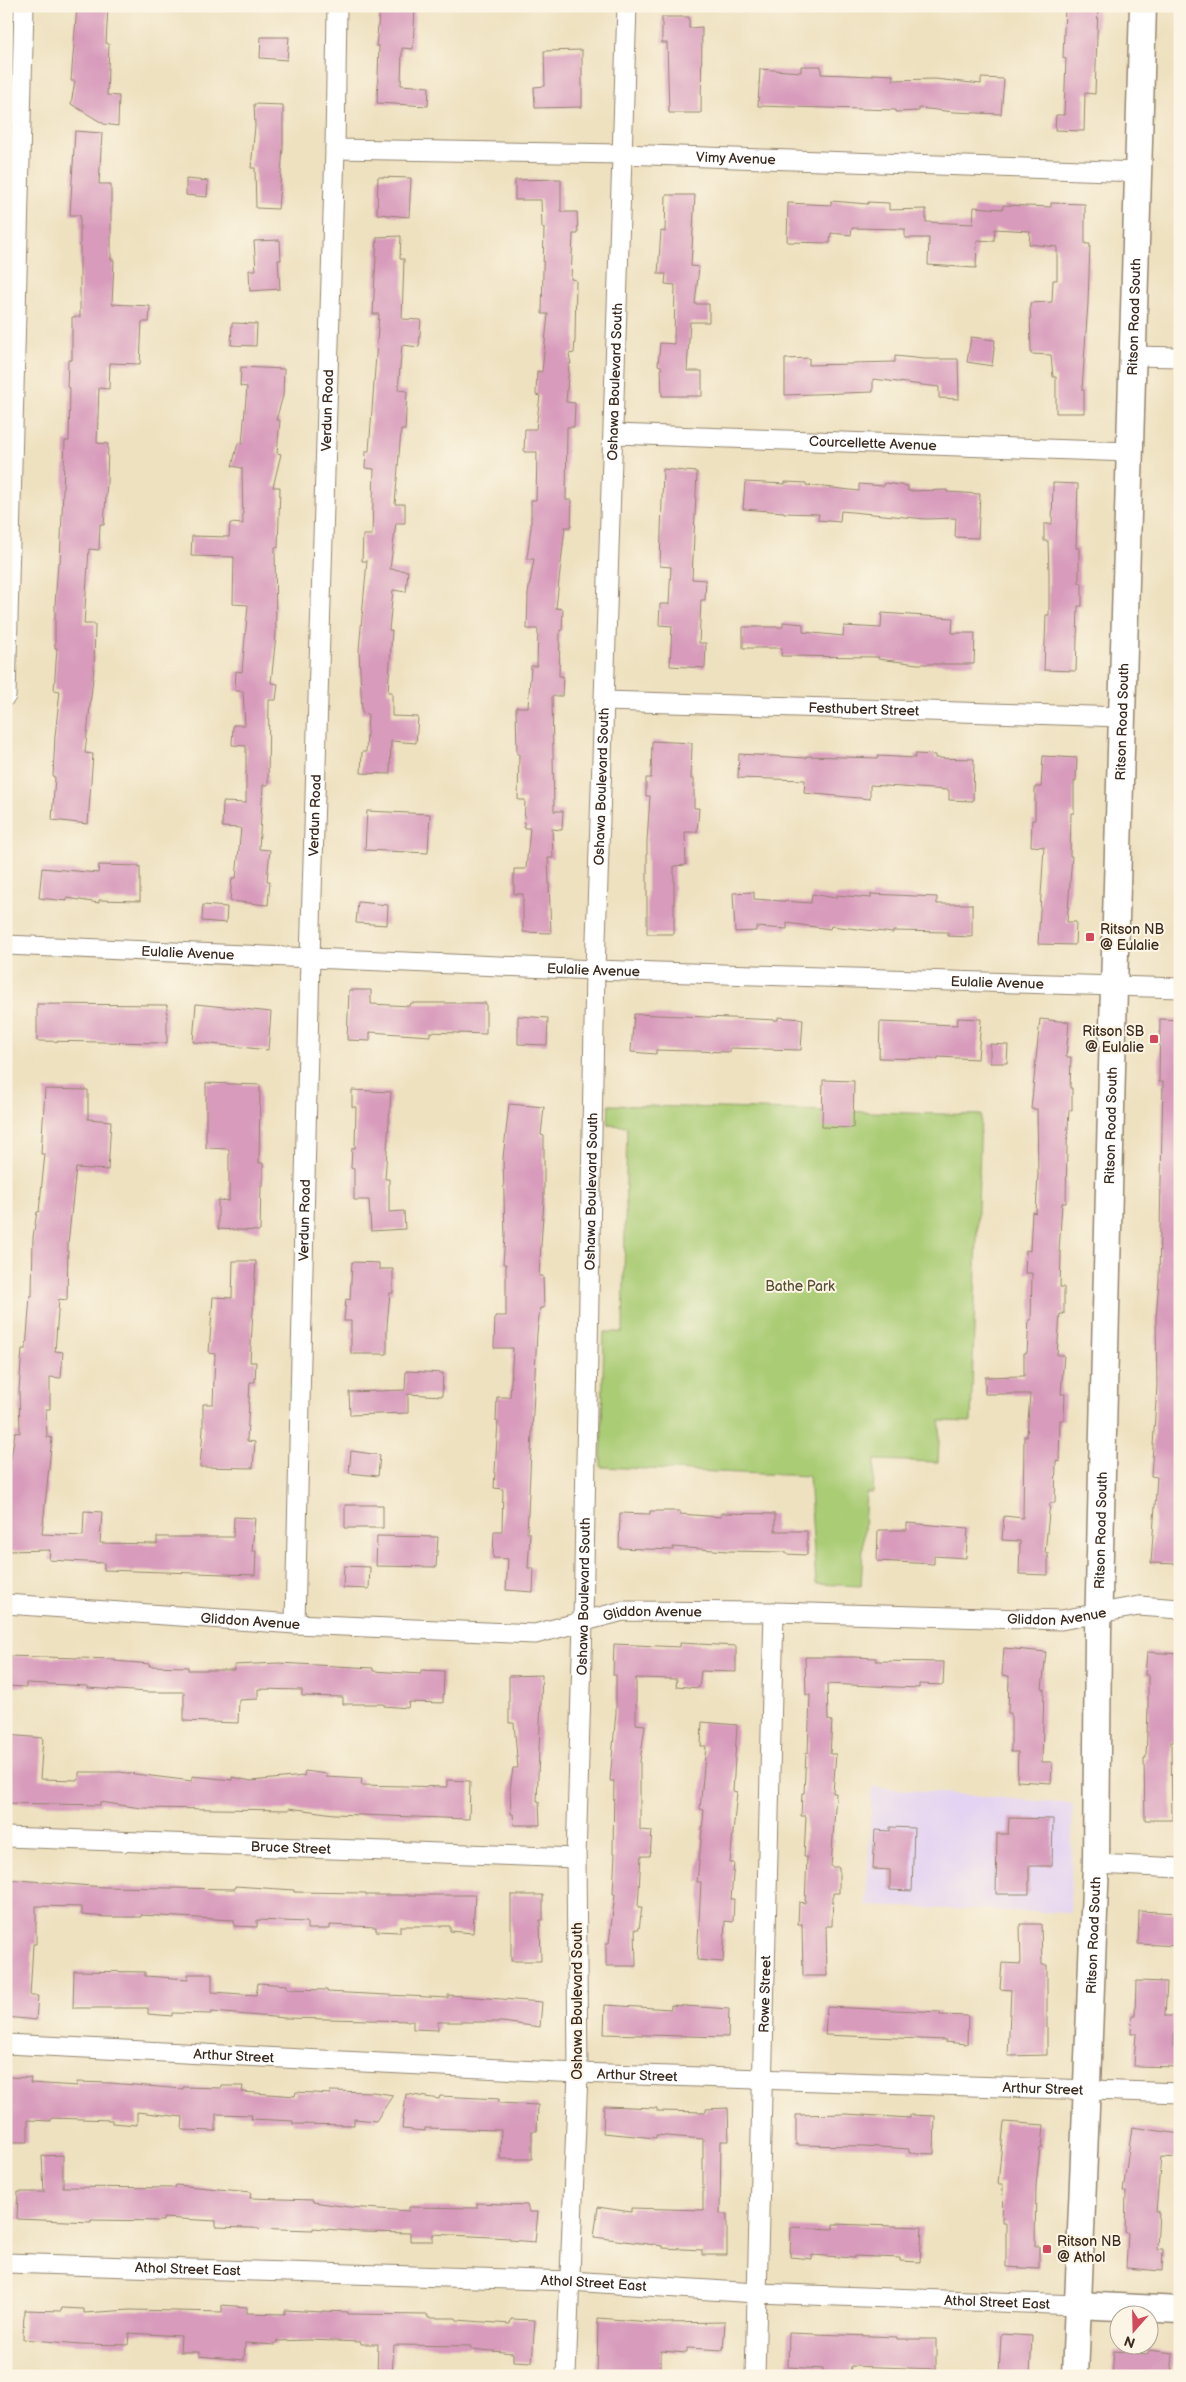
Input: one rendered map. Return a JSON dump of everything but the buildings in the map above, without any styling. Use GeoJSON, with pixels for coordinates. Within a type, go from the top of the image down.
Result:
{"type":"FeatureCollection","features":[{"type":"Feature","properties":{"kind":"main road","name":"Ritson Road South"},"geometry":{"type":"LineString","coordinates":[[1075,2376],[1096,1864],[1099,1613],[1114,987],[1143,6]]}},
{"type":"Feature","properties":{"kind":"main road","name":"Athol Street East"},"geometry":{"type":"LineString","coordinates":[[1077,2305],[1180,2310]]}},
{"type":"Feature","properties":{"kind":"street"},"geometry":{"type":"LineString","coordinates":[[6,696],[13,144],[24,6]]}},
{"type":"Feature","properties":{"kind":"street","name":"Verdun Road"},"geometry":{"type":"LineString","coordinates":[[295,1624],[310,958],[335,149],[337,6]]}},
{"type":"Feature","properties":{"kind":"street","name":"Oshawa Boulevard South"},"geometry":{"type":"LineString","coordinates":[[566,2376],[578,2073],[576,1858],[583,1622],[595,970],[627,6]]}},
{"type":"Feature","properties":{"kind":"street","name":"Vimy Avenue"},"geometry":{"type":"LineString","coordinates":[[335,149],[622,154],[1138,172]]}},
{"type":"Feature","properties":{"kind":"street"},"geometry":{"type":"LineString","coordinates":[[1133,356],[1180,357]]}},
{"type":"Feature","properties":{"kind":"street","name":"Courcellette Avenue"},"geometry":{"type":"LineString","coordinates":[[614,434],[1130,452]]}},
{"type":"Feature","properties":{"kind":"street","name":"Festhubert Street"},"geometry":{"type":"LineString","coordinates":[[605,701],[1123,717]]}},
{"type":"Feature","properties":{"kind":"street","name":"Eulalie Avenue"},"geometry":{"type":"LineString","coordinates":[[6,946],[595,970],[1180,988]]}},
{"type":"Feature","properties":{"kind":"street","name":"Gliddon Avenue"},"geometry":{"type":"LineString","coordinates":[[6,1604],[295,1624],[535,1634],[623,1611],[774,1612],[1061,1620],[1139,1606],[1180,1608]]}},
{"type":"Feature","properties":{"kind":"street","name":"Rowe Street"},"geometry":{"type":"LineString","coordinates":[[755,2376],[774,1612]]}},
{"type":"Feature","properties":{"kind":"street","name":"Bruce Street"},"geometry":{"type":"LineString","coordinates":[[6,1837],[576,1858]]}},
{"type":"Feature","properties":{"kind":"street"},"geometry":{"type":"LineString","coordinates":[[1096,1864],[1180,1868]]}},
{"type":"Feature","properties":{"kind":"street","name":"Arthur Street"},"geometry":{"type":"LineString","coordinates":[[6,2044],[578,2073],[1180,2093]]}},
{"type":"Feature","properties":{"kind":"street","name":"Athol Street East"},"geometry":{"type":"LineString","coordinates":[[6,2263],[570,2281],[756,2293],[1077,2305]]}},
{"type":"Feature","properties":{"kind":"shaded area"},"geometry":{"type":"Polygon","coordinates":[[[872,1787],[1073,1804],[1070,1913],[866,1906],[872,1787]]]}},
{"type":"Feature","properties":{"kind":"green space","name":"Bathe Park"},"geometry":{"type":"Polygon","coordinates":[[[609,1105],[981,1115],[971,1422],[940,1421],[938,1462],[875,1460],[873,1493],[866,1493],[861,1586],[816,1584],[809,1476],[601,1467],[604,1332],[623,1332],[627,1126],[608,1125],[609,1105]]]}},
{"type":"Feature","properties":{"kind":"place","name":"Ritson NB @ Eulalie"},"geometry":{"type":"Point","coordinates":[1090,937]}},
{"type":"Feature","properties":{"kind":"place","name":"Ritson SB @ Eulalie"},"geometry":{"type":"Point","coordinates":[1154,1039]}},
{"type":"Feature","properties":{"kind":"place","name":"Ritson NB @ Athol"},"geometry":{"type":"Point","coordinates":[1047,2249]}}]}
